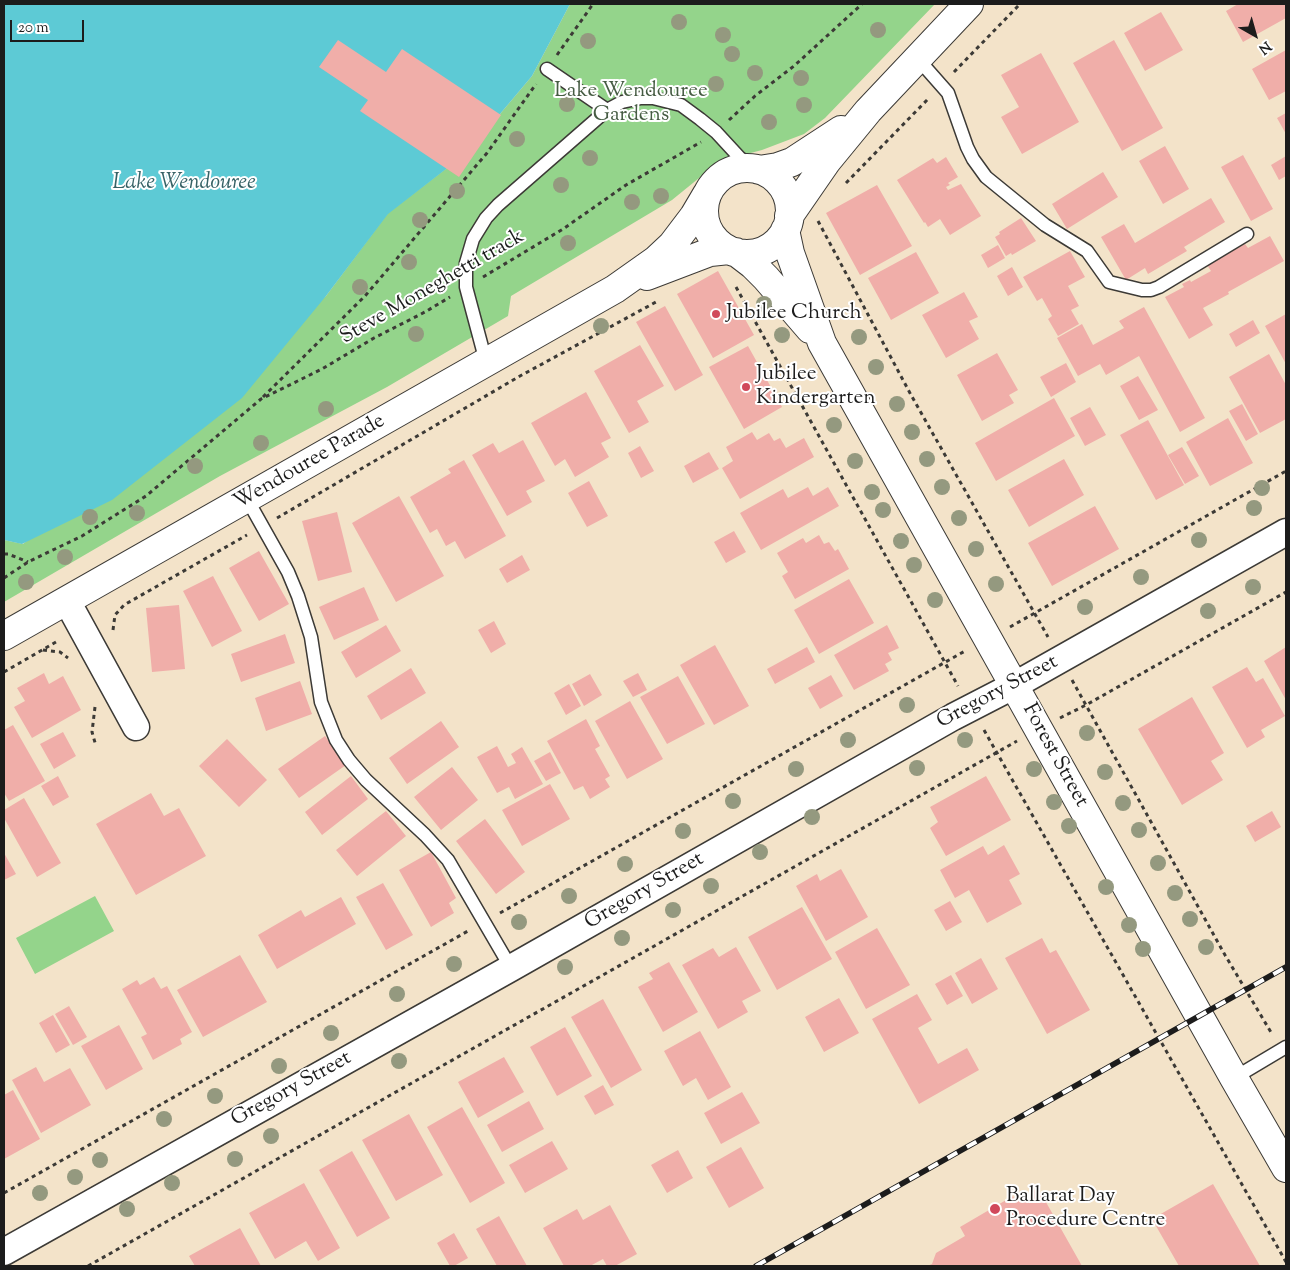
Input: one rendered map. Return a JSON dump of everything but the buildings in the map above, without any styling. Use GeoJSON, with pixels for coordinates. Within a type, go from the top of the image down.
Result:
{"type":"FeatureCollection","features":[{"type":"Feature","properties":{"kind":"street"},"geometry":{"type":"LineString","coordinates":[[868,111],[792,162],[778,168],[734,170],[723,175],[707,194],[704,205],[706,226],[716,241],[733,251],[750,254],[771,246],[780,238],[796,220],[827,161],[868,111],[969,4]]}},
{"type":"Feature","properties":{"kind":"street"},"geometry":{"type":"LineString","coordinates":[[756,170],[771,176],[780,183],[786,193],[796,220]]}},
{"type":"Feature","properties":{"kind":"street","name":"Wendouree Parade"},"geometry":{"type":"LineString","coordinates":[[4,636],[615,289],[656,260],[672,245],[694,216],[707,194]]}},
{"type":"Feature","properties":{"kind":"street","name":"Forest Street"},"geometry":{"type":"LineString","coordinates":[[796,220],[790,253],[822,343],[1286,1168]]}},
{"type":"Feature","properties":{"kind":"street","name":"Wendouree Parade"},"geometry":{"type":"LineString","coordinates":[[615,289],[693,258],[718,251],[733,251]]}},
{"type":"Feature","properties":{"kind":"street","name":"Forest Street"},"geometry":{"type":"LineString","coordinates":[[733,251],[753,265],[766,278],[822,343]]}},
{"type":"Feature","properties":{"kind":"street","name":"Gregory Street"},"geometry":{"type":"LineString","coordinates":[[4,1252],[1286,532]]}},
{"type":"Feature","properties":{"kind":"street"},"geometry":{"type":"LineString","coordinates":[[67,601],[136,727]]}},
{"type":"Feature","properties":{"kind":"lane"},"geometry":{"type":"LineString","coordinates":[[918,59],[942,85],[950,100],[973,160],[986,177],[1044,225],[1088,251],[1109,282],[1142,290],[1151,290],[1247,234]]}},
{"type":"Feature","properties":{"kind":"lane"},"geometry":{"type":"LineString","coordinates":[[547,68],[607,110]]}},
{"type":"Feature","properties":{"kind":"lane"},"geometry":{"type":"LineString","coordinates":[[486,362],[466,287],[465,274],[469,250],[478,229],[498,205],[607,110],[629,99],[653,98],[681,105],[716,132],[740,158],[756,170]]}},
{"type":"Feature","properties":{"kind":"lane"},"geometry":{"type":"LineString","coordinates":[[247,498],[288,572],[306,618],[314,652],[321,702],[336,740],[349,760],[366,780],[425,835],[448,860],[511,968]]}},
{"type":"Feature","properties":{"kind":"lane"},"geometry":{"type":"LineString","coordinates":[[1234,1078],[1284,1049]]}},
{"type":"Feature","properties":{"kind":"path"},"geometry":{"type":"LineString","coordinates":[[261,399],[365,296],[487,153],[592,4]]}},
{"type":"Feature","properties":{"kind":"path","name":"Steve Moneghetti track"},"geometry":{"type":"LineString","coordinates":[[4,578],[28,562],[82,536],[146,496],[261,399],[322,369],[374,338],[425,312],[563,229],[626,185],[716,132],[755,96],[794,66],[862,4]]}},
{"type":"Feature","properties":{"kind":"path"},"geometry":{"type":"LineString","coordinates":[[842,187],[1020,4]]}},
{"type":"Feature","properties":{"kind":"path"},"geometry":{"type":"LineString","coordinates":[[796,220],[911,395],[1035,613],[1225,955],[1284,1049]]}},
{"type":"Feature","properties":{"kind":"path"},"geometry":{"type":"LineString","coordinates":[[736,286],[944,663],[1286,1262]]}},
{"type":"Feature","properties":{"kind":"path"},"geometry":{"type":"LineString","coordinates":[[113,633],[115,615],[124,605],[520,376],[658,301]]}},
{"type":"Feature","properties":{"kind":"path"},"geometry":{"type":"LineString","coordinates":[[944,663],[1286,471]]}},
{"type":"Feature","properties":{"kind":"path"},"geometry":{"type":"LineString","coordinates":[[4,554],[28,562]]}},
{"type":"Feature","properties":{"kind":"path"},"geometry":{"type":"LineString","coordinates":[[88,1266],[996,753],[1086,705],[1286,592]]}},
{"type":"Feature","properties":{"kind":"path"},"geometry":{"type":"LineString","coordinates":[[4,672],[56,642]]}},
{"type":"Feature","properties":{"kind":"path"},"geometry":{"type":"LineString","coordinates":[[43,650],[60,652],[71,662]]}},
{"type":"Feature","properties":{"kind":"path"},"geometry":{"type":"LineString","coordinates":[[95,705],[92,732],[96,746]]}},
{"type":"Feature","properties":{"kind":"green space","name":"Lake Wendouree Gardens"},"geometry":{"type":"Polygon","coordinates":[[[570,4],[935,4],[825,118],[804,134],[762,150],[720,161],[672,200],[511,296],[508,316],[387,387],[220,476],[4,602],[4,540],[23,544],[326,296],[388,213],[468,152],[532,76],[570,4]]]}},
{"type":"Feature","properties":{"kind":"green space"},"geometry":{"type":"Polygon","coordinates":[[[95,896],[114,931],[35,974],[16,938],[95,896]]]}},
{"type":"Feature","properties":{"kind":"water","name":"Lake Wendouree"},"geometry":{"type":"Polygon","coordinates":[[[4,4],[570,4],[532,76],[468,152],[388,214],[326,296],[242,398],[112,500],[22,544],[4,540],[4,4]]]}},
{"type":"Feature","properties":{"kind":"railway"},"geometry":{"type":"LineString","coordinates":[[756,1266],[1286,967]]}},
{"type":"Feature","properties":{"kind":"place","name":"Jubilee Church"},"geometry":{"type":"Point","coordinates":[716,314]}},
{"type":"Feature","properties":{"kind":"place","name":"Jubilee Kindergarten"},"geometry":{"type":"Point","coordinates":[746,387]}},
{"type":"Feature","properties":{"kind":"place","name":"Ballarat Day Procedure Centre"},"geometry":{"type":"Point","coordinates":[995,1209]}}]}
